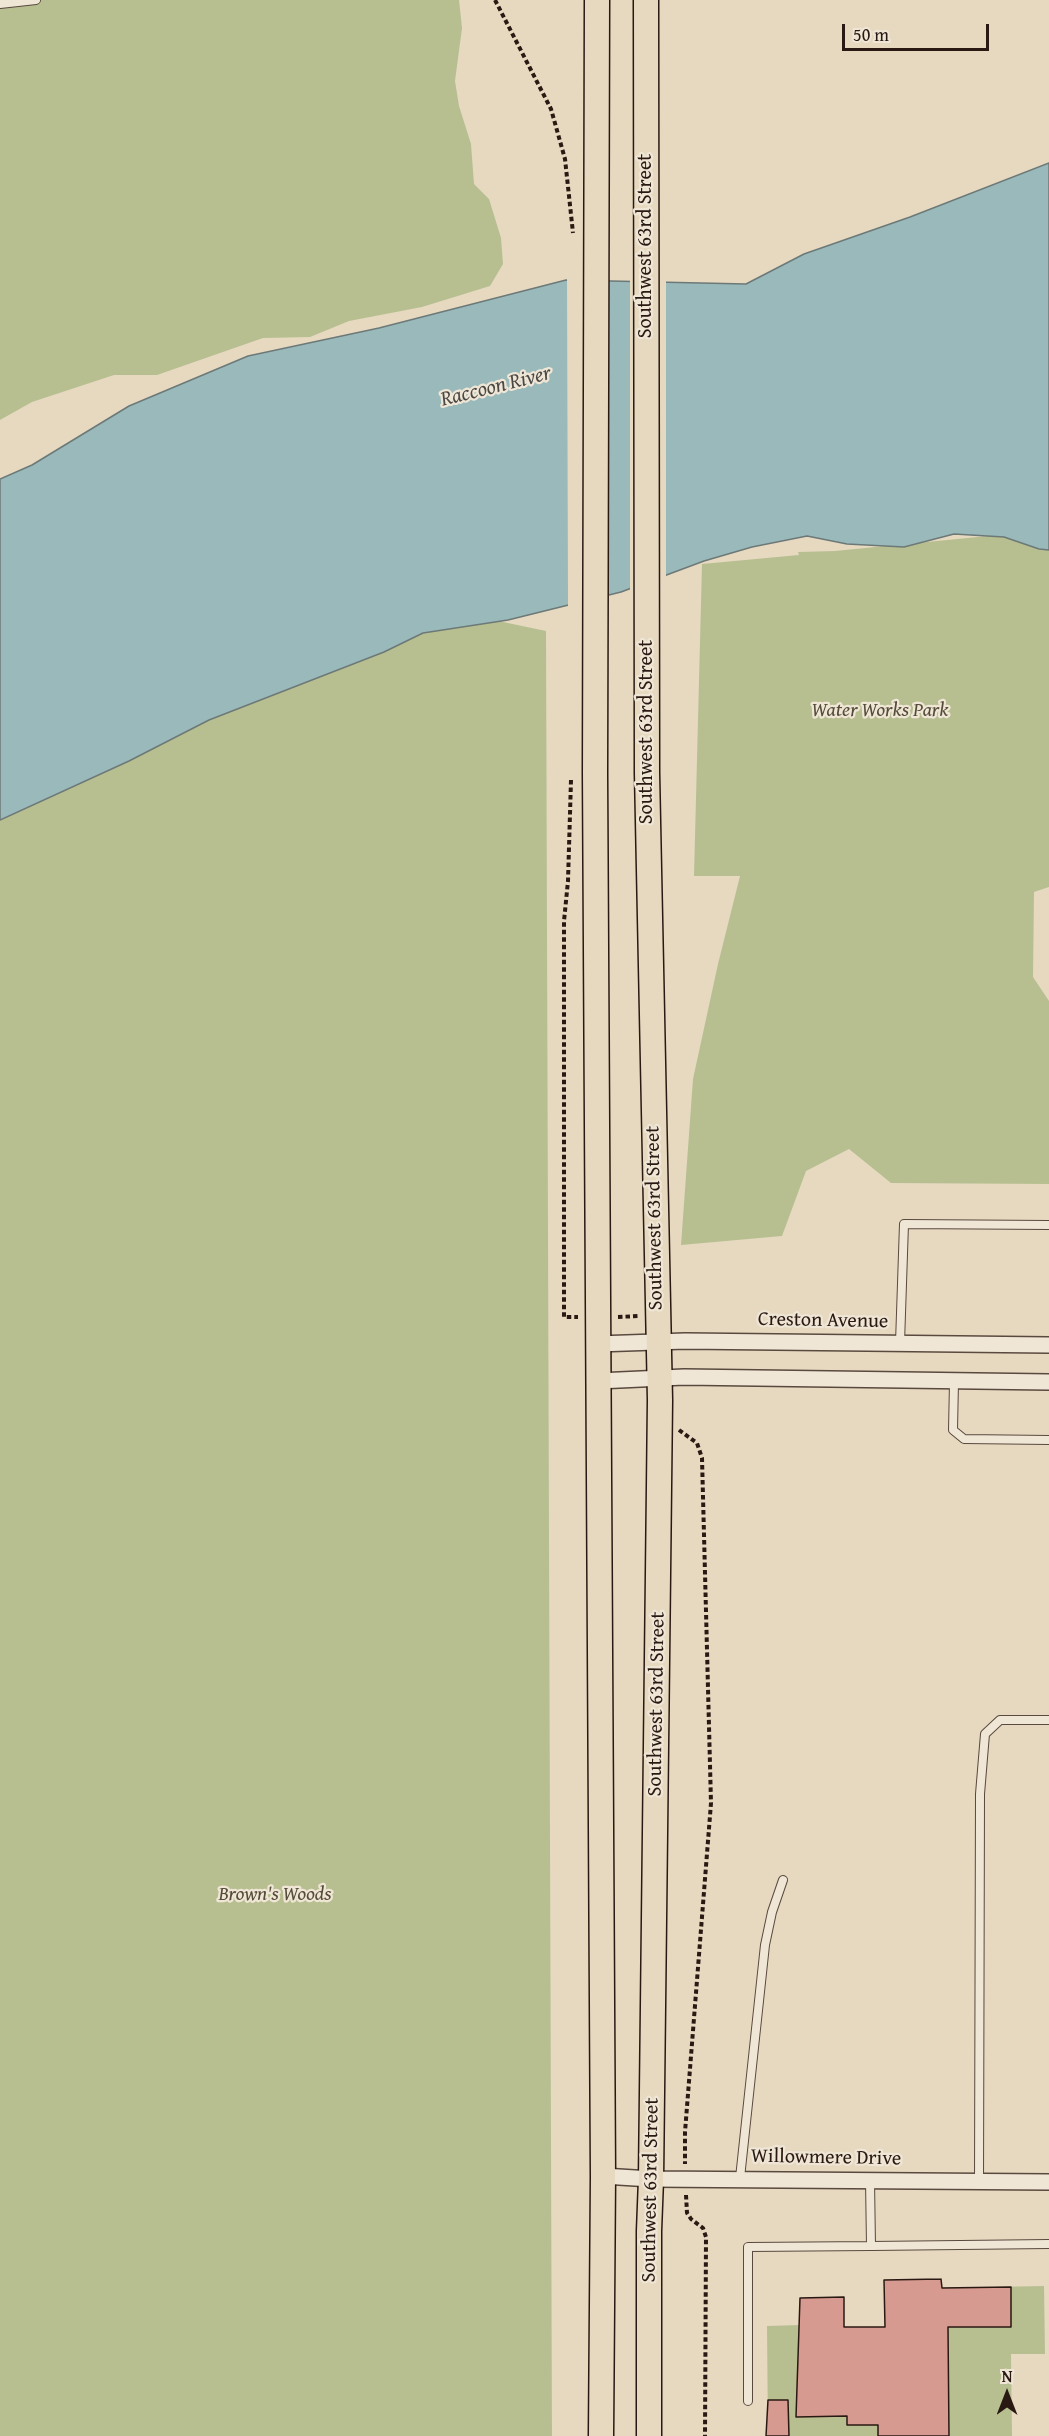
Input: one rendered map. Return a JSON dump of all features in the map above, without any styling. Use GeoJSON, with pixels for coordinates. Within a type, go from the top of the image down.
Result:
{"type":"FeatureCollection","features":[{"type":"Feature","properties":{"kind":"main road"},"geometry":{"type":"LineString","coordinates":[[597,0],[584,234],[584,772],[598,1381],[603,2176],[601,2436]]}},
{"type":"Feature","properties":{"kind":"main road","name":"Southwest 63rd Street"},"geometry":{"type":"LineString","coordinates":[[646,0],[647,773],[660,1400],[649,2231],[649,2436]]}},
{"type":"Feature","properties":{"kind":"street","name":"Creston Avenue"},"geometry":{"type":"LineString","coordinates":[[597,1344],[657,1341],[1049,1345]]}},
{"type":"Feature","properties":{"kind":"street"},"geometry":{"type":"LineString","coordinates":[[598,1381],[658,1378],[1049,1382]]}},
{"type":"Feature","properties":{"kind":"street","name":"Willowmere Drive"},"geometry":{"type":"LineString","coordinates":[[603,2176],[651,2179],[1049,2182]]}},
{"type":"Feature","properties":{"kind":"lane"},"geometry":{"type":"LineString","coordinates":[[0,4],[36,0]]}},
{"type":"Feature","properties":{"kind":"lane"},"geometry":{"type":"LineString","coordinates":[[900,1343],[904,1224],[1049,1225]]}},
{"type":"Feature","properties":{"kind":"lane"},"geometry":{"type":"LineString","coordinates":[[954,1382],[953,1430],[964,1439],[1049,1440]]}},
{"type":"Feature","properties":{"kind":"lane"},"geometry":{"type":"LineString","coordinates":[[979,2181],[980,1794],[985,1734],[1000,1720],[1049,1720]]}},
{"type":"Feature","properties":{"kind":"lane"},"geometry":{"type":"LineString","coordinates":[[740,2178],[765,1945],[772,1912],[783,1880]]}},
{"type":"Feature","properties":{"kind":"lane"},"geometry":{"type":"LineString","coordinates":[[870,2180],[871,2246]]}},
{"type":"Feature","properties":{"kind":"lane"},"geometry":{"type":"LineString","coordinates":[[748,2402],[748,2247],[1049,2244]]}},
{"type":"Feature","properties":{"kind":"path"},"geometry":{"type":"LineString","coordinates":[[495,0],[551,110],[584,234]]}},
{"type":"Feature","properties":{"kind":"path"},"geometry":{"type":"LineString","coordinates":[[584,772],[564,921],[564,1317],[657,1316]]}},
{"type":"Feature","properties":{"kind":"path"},"geometry":{"type":"LineString","coordinates":[[674,1423],[697,1443],[702,1458],[711,1803],[685,2132],[685,2179],[687,2213],[690,2219],[703,2228],[706,2237],[705,2436]]}},
{"type":"Feature","properties":{"kind":"green space"},"geometry":{"type":"Polygon","coordinates":[[[0,0],[459,0],[462,28],[455,81],[459,106],[471,144],[474,184],[489,199],[501,238],[503,264],[490,286],[422,307],[349,321],[310,337],[263,338],[157,375],[114,375],[32,402],[0,420],[0,0]]]}},
{"type":"Feature","properties":{"kind":"green space","name":"Water Works Park"},"geometry":{"type":"Polygon","coordinates":[[[1049,530],[1049,887],[1034,892],[1033,977],[1049,1001],[1049,1184],[891,1183],[849,1149],[806,1171],[782,1236],[681,1245],[693,1079],[740,876],[694,876],[702,564],[799,555],[798,552],[835,551],[1049,530]]]}},
{"type":"Feature","properties":{"kind":"green space","name":"Brown's Woods"},"geometry":{"type":"Polygon","coordinates":[[[398,600],[546,631],[552,2436],[0,2436],[0,798],[398,600]]]}},
{"type":"Feature","properties":{"kind":"green space"},"geometry":{"type":"Polygon","coordinates":[[[941,2279],[942,2288],[1044,2286],[1045,2354],[1011,2354],[1012,2436],[768,2436],[767,2326],[800,2325],[800,2298],[844,2297],[844,2327],[885,2327],[884,2280],[941,2279]]]}},
{"type":"Feature","properties":{"kind":"water","name":"Raccoon River"},"geometry":{"type":"Polygon","coordinates":[[[1049,163],[1049,550],[1039,549],[1004,537],[954,534],[904,547],[847,544],[807,536],[752,547],[704,561],[621,592],[508,620],[423,633],[384,652],[209,720],[129,761],[0,820],[0,479],[32,465],[129,406],[248,356],[379,328],[566,280],[746,284],[804,254],[910,217],[1049,163]]]}},
{"type":"Feature","properties":{"kind":"pier"},"geometry":{"type":"Polygon","coordinates":[[[567,277],[609,278],[609,598],[568,609],[567,277]]]}},
{"type":"Feature","properties":{"kind":"pier"},"geometry":{"type":"Polygon","coordinates":[[[630,278],[666,279],[666,578],[630,592],[630,278]]]}},
{"type":"Feature","properties":{"kind":"building"},"geometry":{"type":"Polygon","coordinates":[[[941,2279],[942,2288],[1011,2287],[1011,2327],[948,2327],[949,2436],[878,2436],[878,2425],[847,2425],[847,2416],[796,2417],[800,2298],[844,2297],[844,2327],[885,2327],[884,2280],[941,2279]]]}},
{"type":"Feature","properties":{"kind":"building"},"geometry":{"type":"Polygon","coordinates":[[[768,2400],[788,2400],[789,2436],[766,2436],[768,2400]]]}}]}
